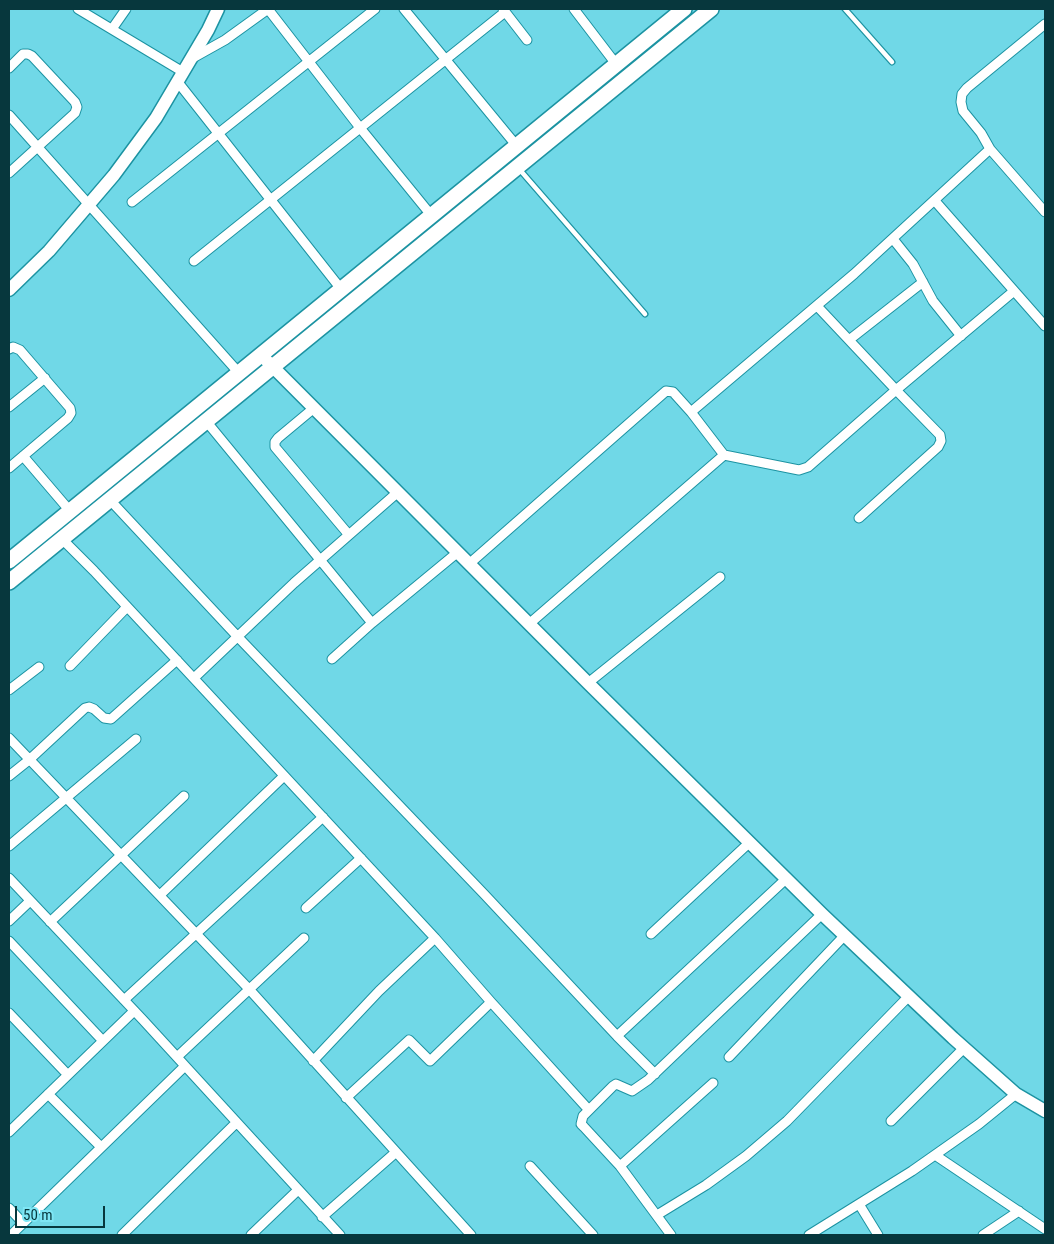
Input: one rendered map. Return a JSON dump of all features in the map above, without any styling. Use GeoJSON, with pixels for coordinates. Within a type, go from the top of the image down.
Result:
{"type":"FeatureCollection","features":[{"type":"Feature","properties":{"kind":"main road"},"geometry":{"type":"LineString","coordinates":[[9,561],[684,9]]}},
{"type":"Feature","properties":{"kind":"main road"},"geometry":{"type":"LineString","coordinates":[[9,582],[711,9]]}},
{"type":"Feature","properties":{"kind":"street"},"geometry":{"type":"LineString","coordinates":[[78,9],[112,29],[180,77],[219,134],[341,289]]}},
{"type":"Feature","properties":{"kind":"street"},"geometry":{"type":"LineString","coordinates":[[112,29],[126,9]]}},
{"type":"Feature","properties":{"kind":"street"},"geometry":{"type":"LineString","coordinates":[[11,284],[49,251],[114,175],[156,118],[218,9]]}},
{"type":"Feature","properties":{"kind":"street"},"geometry":{"type":"LineString","coordinates":[[191,59],[225,40],[268,9],[361,129],[431,215]]}},
{"type":"Feature","properties":{"kind":"street"},"geometry":{"type":"LineString","coordinates":[[132,202],[375,9]]}},
{"type":"Feature","properties":{"kind":"street"},"geometry":{"type":"LineString","coordinates":[[404,9],[516,145]]}},
{"type":"Feature","properties":{"kind":"street"},"geometry":{"type":"LineString","coordinates":[[574,9],[616,64]]}},
{"type":"Feature","properties":{"kind":"street"},"geometry":{"type":"LineString","coordinates":[[194,261],[447,60],[504,10],[527,40]]}},
{"type":"Feature","properties":{"kind":"street"},"geometry":{"type":"LineString","coordinates":[[1045,24],[966,88],[962,94],[961,102],[963,111],[982,133],[990,149],[1045,212]]}},
{"type":"Feature","properties":{"kind":"street"},"geometry":{"type":"LineString","coordinates":[[9,68],[24,54],[32,56],[75,102],[77,107],[75,113],[9,172]]}},
{"type":"Feature","properties":{"kind":"street"},"geometry":{"type":"LineString","coordinates":[[9,115],[239,373]]}},
{"type":"Feature","properties":{"kind":"street"},"geometry":{"type":"LineString","coordinates":[[691,412],[817,306],[935,201],[990,149]]}},
{"type":"Feature","properties":{"kind":"street"},"geometry":{"type":"LineString","coordinates":[[935,201],[1045,326]]}},
{"type":"Feature","properties":{"kind":"street"},"geometry":{"type":"LineString","coordinates":[[893,239],[913,264],[933,301],[961,336]]}},
{"type":"Feature","properties":{"kind":"street"},"geometry":{"type":"LineString","coordinates":[[848,340],[923,282]]}},
{"type":"Feature","properties":{"kind":"street"},"geometry":{"type":"LineString","coordinates":[[470,564],[666,391],[673,392],[724,455],[799,470],[808,467],[1014,291]]}},
{"type":"Feature","properties":{"kind":"street"},"geometry":{"type":"LineString","coordinates":[[817,306],[940,435],[941,441],[938,447],[859,518]]}},
{"type":"Feature","properties":{"kind":"street"},"geometry":{"type":"LineString","coordinates":[[9,349],[13,347],[20,350],[70,408],[71,414],[9,468]]}},
{"type":"Feature","properties":{"kind":"street"},"geometry":{"type":"LineString","coordinates":[[261,355],[588,683],[822,914],[964,1048],[1016,1094],[1045,1111]]}},
{"type":"Feature","properties":{"kind":"street"},"geometry":{"type":"LineString","coordinates":[[9,407],[45,378]]}},
{"type":"Feature","properties":{"kind":"street"},"geometry":{"type":"LineString","coordinates":[[314,408],[278,438],[275,442],[275,447],[349,535]]}},
{"type":"Feature","properties":{"kind":"street"},"geometry":{"type":"LineString","coordinates":[[206,421],[372,623]]}},
{"type":"Feature","properties":{"kind":"street"},"geometry":{"type":"LineString","coordinates":[[529,624],[724,455]]}},
{"type":"Feature","properties":{"kind":"street"},"geometry":{"type":"LineString","coordinates":[[23,456],[70,512]]}},
{"type":"Feature","properties":{"kind":"street"},"geometry":{"type":"LineString","coordinates":[[194,678],[320,560],[398,492]]}},
{"type":"Feature","properties":{"kind":"street"},"geometry":{"type":"LineString","coordinates":[[110,500],[237,636],[655,1074]]}},
{"type":"Feature","properties":{"kind":"street"},"geometry":{"type":"LineString","coordinates":[[62,539],[194,678],[435,938],[490,1002],[588,1109]]}},
{"type":"Feature","properties":{"kind":"street"},"geometry":{"type":"LineString","coordinates":[[332,659],[372,623],[458,552]]}},
{"type":"Feature","properties":{"kind":"street"},"geometry":{"type":"LineString","coordinates":[[588,683],[720,577]]}},
{"type":"Feature","properties":{"kind":"street"},"geometry":{"type":"LineString","coordinates":[[70,666],[127,607]]}},
{"type":"Feature","properties":{"kind":"street"},"geometry":{"type":"LineString","coordinates":[[9,776],[86,708],[94,709],[104,718],[111,719],[177,660]]}},
{"type":"Feature","properties":{"kind":"street"},"geometry":{"type":"LineString","coordinates":[[9,690],[39,667]]}},
{"type":"Feature","properties":{"kind":"street"},"geometry":{"type":"LineString","coordinates":[[9,738],[248,989],[471,1235]]}},
{"type":"Feature","properties":{"kind":"street"},"geometry":{"type":"LineString","coordinates":[[9,846],[136,740]]}},
{"type":"Feature","properties":{"kind":"street"},"geometry":{"type":"LineString","coordinates":[[160,895],[284,776]]}},
{"type":"Feature","properties":{"kind":"street"},"geometry":{"type":"LineString","coordinates":[[50,922],[184,796]]}},
{"type":"Feature","properties":{"kind":"street"},"geometry":{"type":"LineString","coordinates":[[124,1000],[323,818]]}},
{"type":"Feature","properties":{"kind":"street"},"geometry":{"type":"LineString","coordinates":[[651,934],[750,842]]}},
{"type":"Feature","properties":{"kind":"street"},"geometry":{"type":"LineString","coordinates":[[306,908],[361,858]]}},
{"type":"Feature","properties":{"kind":"street"},"geometry":{"type":"LineString","coordinates":[[9,878],[340,1235]]}},
{"type":"Feature","properties":{"kind":"street"},"geometry":{"type":"LineString","coordinates":[[617,1036],[787,878]]}},
{"type":"Feature","properties":{"kind":"street"},"geometry":{"type":"LineString","coordinates":[[9,921],[30,900]]}},
{"type":"Feature","properties":{"kind":"street"},"geometry":{"type":"LineString","coordinates":[[671,1235],[620,1166],[581,1124],[582,1116],[616,1084],[632,1091],[636,1090],[822,914]]}},
{"type":"Feature","properties":{"kind":"street"},"geometry":{"type":"LineString","coordinates":[[729,1057],[845,935]]}},
{"type":"Feature","properties":{"kind":"street"},"geometry":{"type":"LineString","coordinates":[[176,1057],[304,938]]}},
{"type":"Feature","properties":{"kind":"street"},"geometry":{"type":"LineString","coordinates":[[313,1061],[379,990],[435,938]]}},
{"type":"Feature","properties":{"kind":"street"},"geometry":{"type":"LineString","coordinates":[[9,941],[103,1041]]}},
{"type":"Feature","properties":{"kind":"street"},"geometry":{"type":"LineString","coordinates":[[657,1215],[746,1156],[787,1121],[908,996]]}},
{"type":"Feature","properties":{"kind":"street"},"geometry":{"type":"LineString","coordinates":[[346,1098],[409,1040],[430,1061],[490,1002]]}},
{"type":"Feature","properties":{"kind":"street"},"geometry":{"type":"LineString","coordinates":[[9,1132],[134,1011]]}},
{"type":"Feature","properties":{"kind":"street"},"geometry":{"type":"LineString","coordinates":[[9,1015],[68,1075]]}},
{"type":"Feature","properties":{"kind":"street"},"geometry":{"type":"LineString","coordinates":[[891,1121],[964,1048]]}},
{"type":"Feature","properties":{"kind":"street"},"geometry":{"type":"LineString","coordinates":[[11,1235],[185,1066]]}},
{"type":"Feature","properties":{"kind":"street"},"geometry":{"type":"LineString","coordinates":[[620,1166],[713,1083]]}},
{"type":"Feature","properties":{"kind":"street"},"geometry":{"type":"LineString","coordinates":[[48,1094],[101,1147]]}},
{"type":"Feature","properties":{"kind":"street"},"geometry":{"type":"LineString","coordinates":[[809,1235],[935,1155],[979,1124],[1016,1094]]}},
{"type":"Feature","properties":{"kind":"street"},"geometry":{"type":"LineString","coordinates":[[122,1235],[236,1123]]}},
{"type":"Feature","properties":{"kind":"street"},"geometry":{"type":"LineString","coordinates":[[322,1217],[395,1153]]}},
{"type":"Feature","properties":{"kind":"street"},"geometry":{"type":"LineString","coordinates":[[935,1155],[1045,1229]]}},
{"type":"Feature","properties":{"kind":"street"},"geometry":{"type":"LineString","coordinates":[[530,1166],[593,1235]]}},
{"type":"Feature","properties":{"kind":"street"},"geometry":{"type":"LineString","coordinates":[[252,1235],[298,1190]]}},
{"type":"Feature","properties":{"kind":"street"},"geometry":{"type":"LineString","coordinates":[[859,1204],[878,1235]]}},
{"type":"Feature","properties":{"kind":"street"},"geometry":{"type":"LineString","coordinates":[[9,1208],[23,1223]]}},
{"type":"Feature","properties":{"kind":"street"},"geometry":{"type":"LineString","coordinates":[[983,1235],[1019,1211]]}},
{"type":"Feature","properties":{"kind":"lane"},"geometry":{"type":"LineString","coordinates":[[845,9],[892,62]]}},
{"type":"Feature","properties":{"kind":"lane"},"geometry":{"type":"LineString","coordinates":[[517,167],[645,314]]}}]}
